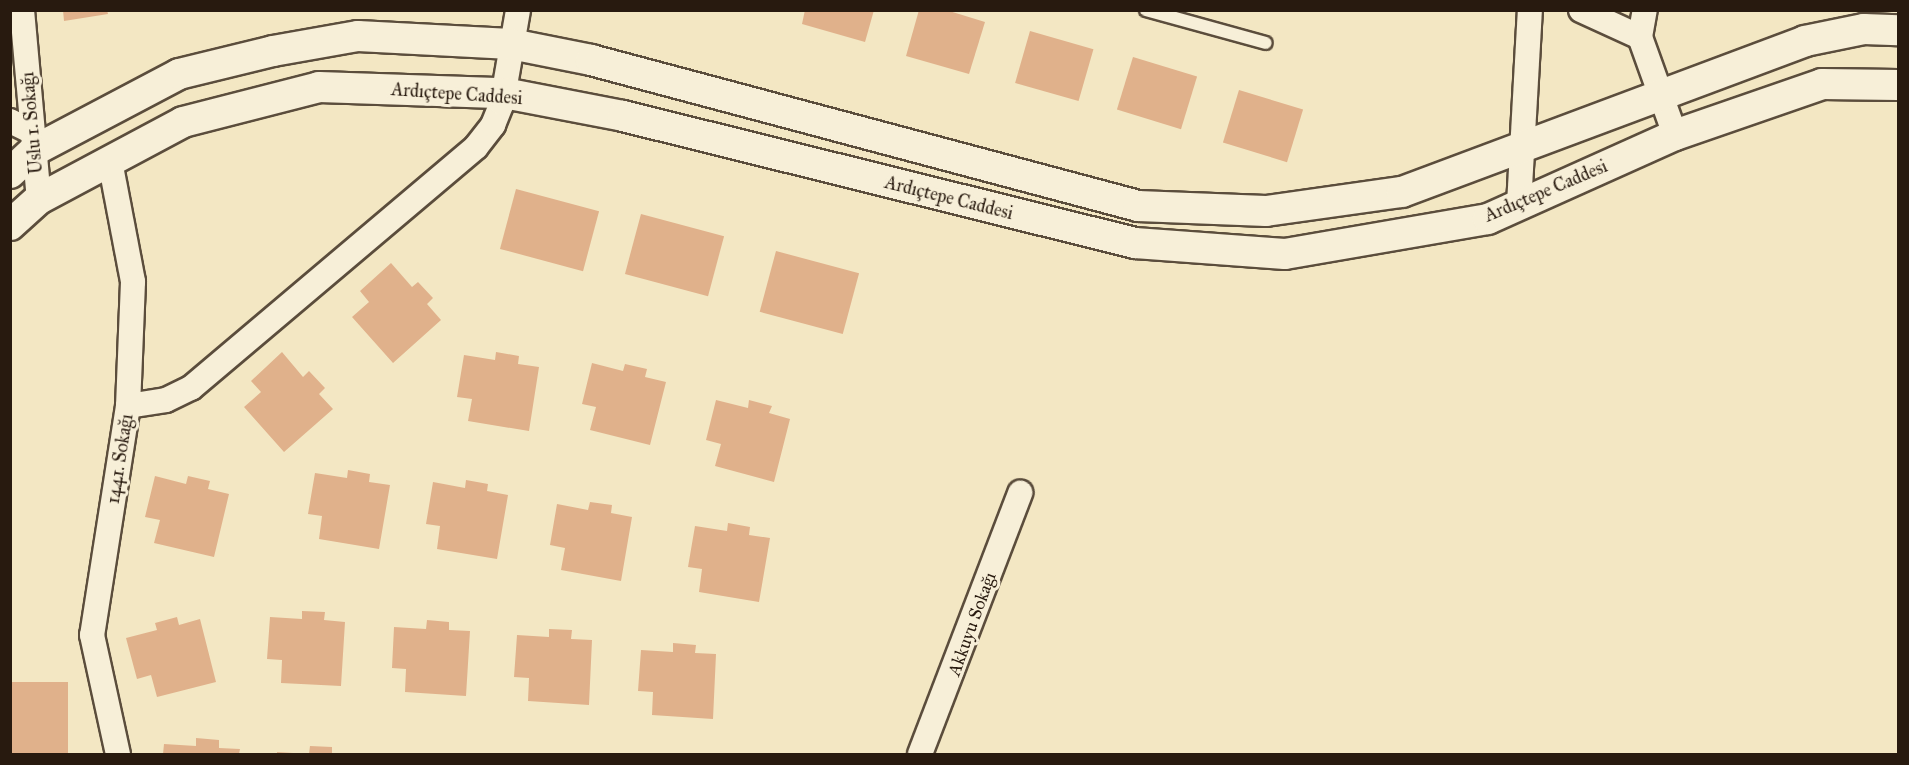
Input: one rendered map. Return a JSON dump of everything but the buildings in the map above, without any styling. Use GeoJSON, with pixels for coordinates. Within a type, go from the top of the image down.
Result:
{"type":"FeatureCollection","features":[{"type":"Feature","properties":{"kind":"street","name":"Uslu 1. Sokağı"},"geometry":{"type":"LineString","coordinates":[[22,10],[39,199]]}},
{"type":"Feature","properties":{"kind":"street"},"geometry":{"type":"LineString","coordinates":[[128,406],[166,400],[191,388],[476,147],[493,125],[504,93],[518,10]]}},
{"type":"Feature","properties":{"kind":"street"},"geometry":{"type":"LineString","coordinates":[[1519,205],[1530,10]]}},
{"type":"Feature","properties":{"kind":"street"},"geometry":{"type":"LineString","coordinates":[[1581,10],[1640,37]]}},
{"type":"Feature","properties":{"kind":"street"},"geometry":{"type":"LineString","coordinates":[[1645,10],[1640,37],[1675,135]]}},
{"type":"Feature","properties":{"kind":"street"},"geometry":{"type":"LineString","coordinates":[[10,173],[34,141],[179,74],[273,51],[358,36],[511,44],[591,60],[1138,206],[1266,211],[1402,192],[1805,41],[1864,29],[1899,30]]}},
{"type":"Feature","properties":{"kind":"street","name":"Ardıçtepe Caddesi"},"geometry":{"type":"LineString","coordinates":[[10,225],[39,199],[183,122],[320,87],[504,93],[623,116],[1135,243],[1285,255],[1488,219],[1675,135],[1822,84],[1899,85]]}},
{"type":"Feature","properties":{"kind":"street"},"geometry":{"type":"LineString","coordinates":[[10,121],[34,141]]}},
{"type":"Feature","properties":{"kind":"street","name":"1441. Sokağı"},"geometry":{"type":"LineString","coordinates":[[110,161],[133,282],[128,406],[92,635],[118,754]]}},
{"type":"Feature","properties":{"kind":"street","name":"Akkuyu Sokağı"},"geometry":{"type":"LineString","coordinates":[[920,754],[1020,493]]}},
{"type":"Feature","properties":{"kind":"lane"},"geometry":{"type":"LineString","coordinates":[[1146,10],[1266,44]]}}]}
